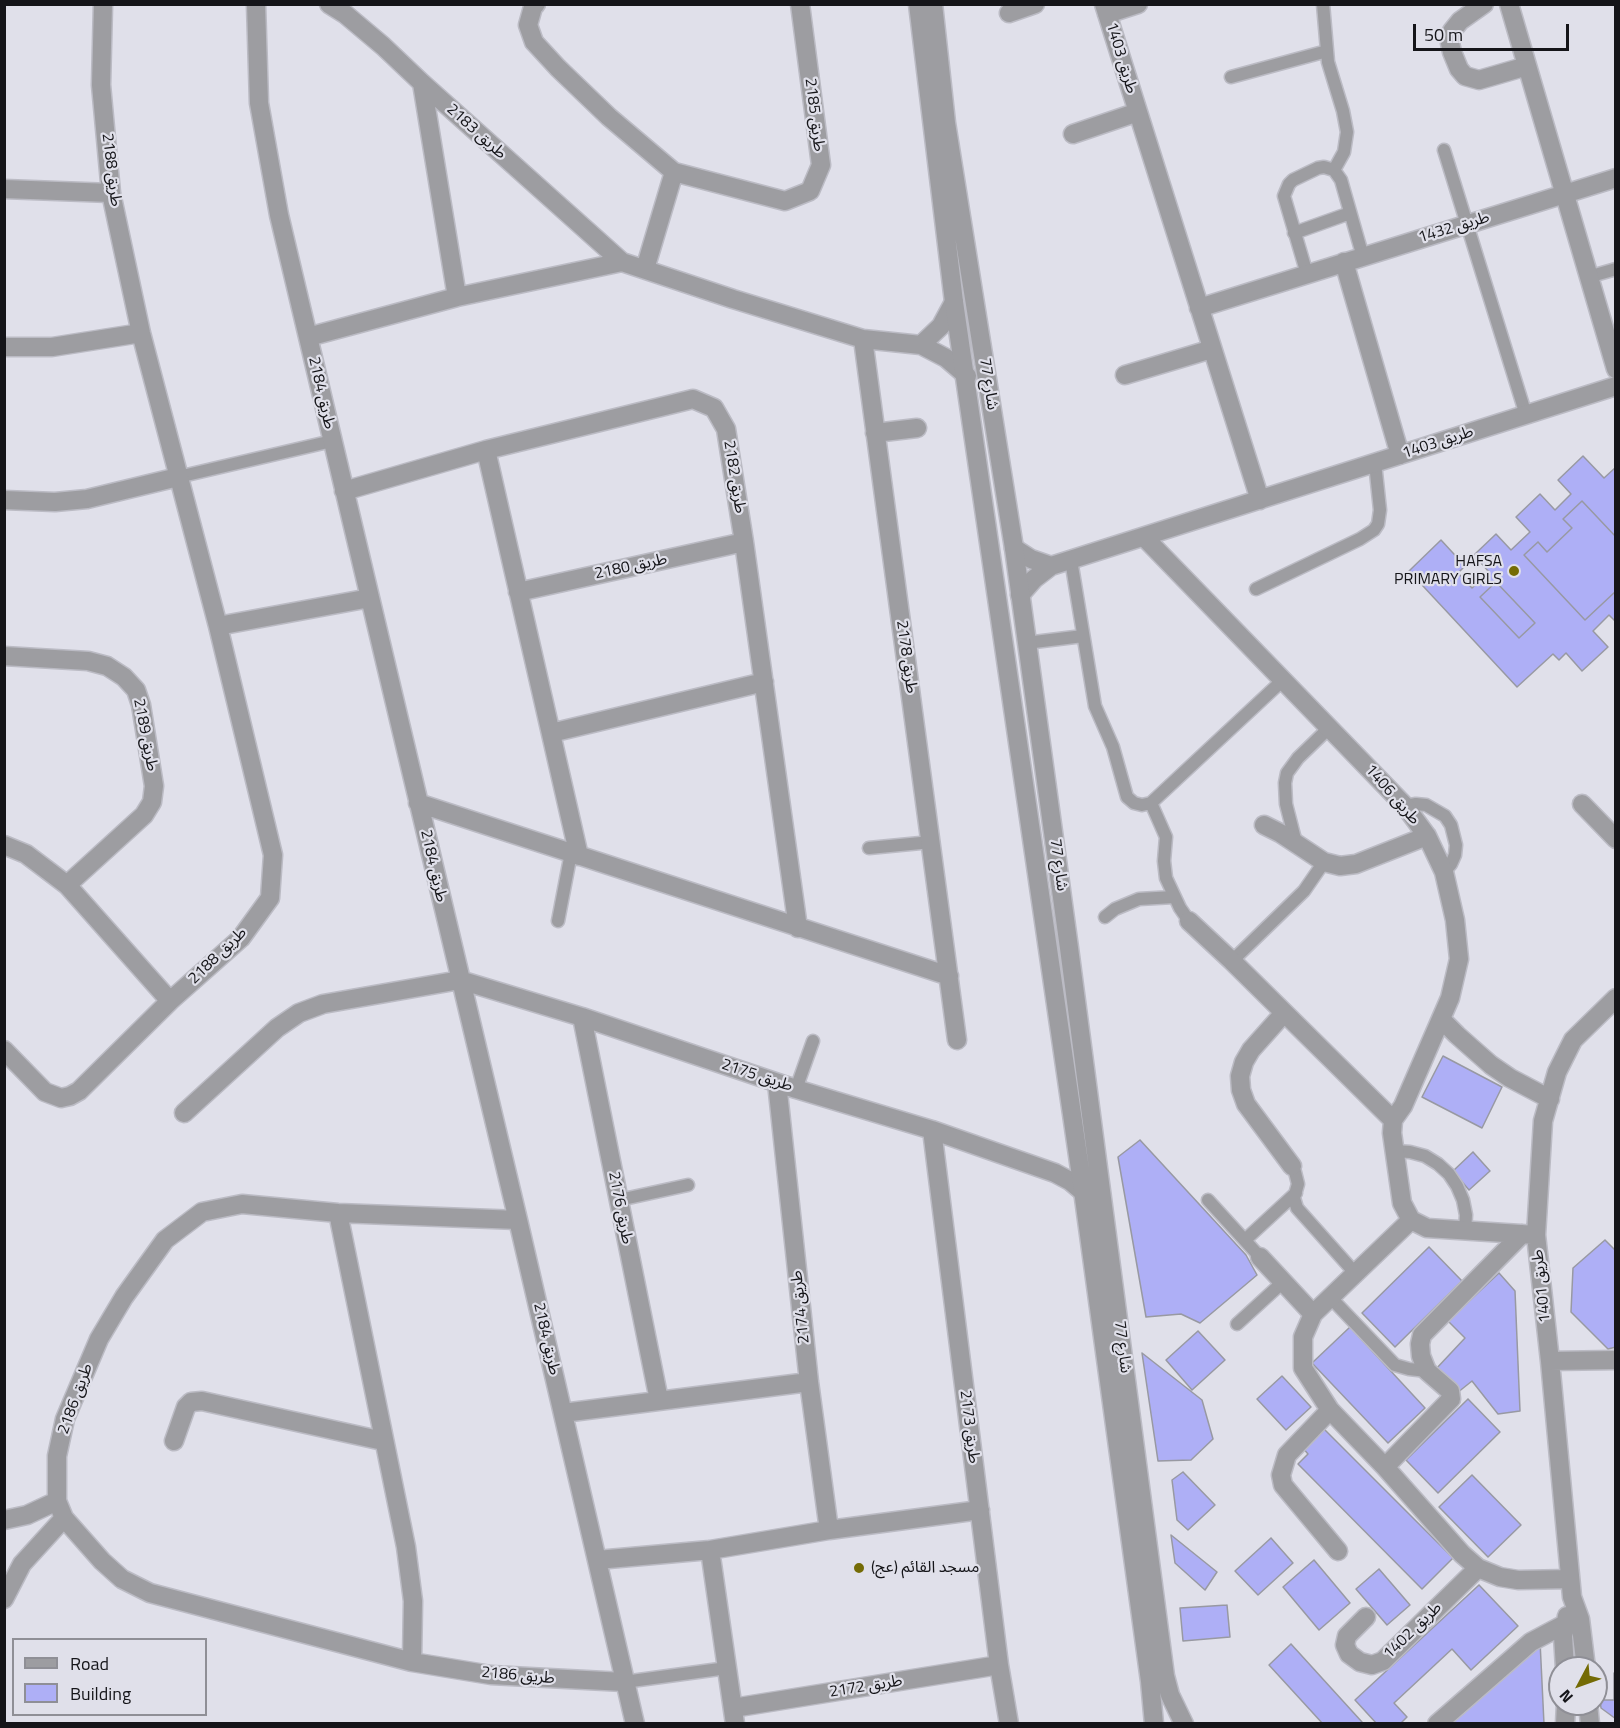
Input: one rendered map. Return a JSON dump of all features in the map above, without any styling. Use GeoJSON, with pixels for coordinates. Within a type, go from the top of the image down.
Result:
{"type":"FeatureCollection","features":[{"type":"Feature","properties":{"kind":"street","name":"طريق 2188"},"geometry":{"type":"LineString","coordinates":[[4,1050],[45,1092],[61,1098],[79,1091],[170,1001],[241,938],[270,898],[273,855],[218,626],[141,333],[111,193],[101,85],[102,4]]}},
{"type":"Feature","properties":{"kind":"street","name":"طريق 2184"},"geometry":{"type":"LineString","coordinates":[[256,4],[259,103],[279,215],[518,1220],[635,1724]]}},
{"type":"Feature","properties":{"kind":"street","name":"طريق 2183"},"geometry":{"type":"LineString","coordinates":[[329,4],[345,14],[383,46],[622,262],[862,339],[921,345],[946,358],[966,376]]}},
{"type":"Feature","properties":{"kind":"street","name":"طريق 2185"},"geometry":{"type":"LineString","coordinates":[[536,4],[528,25],[534,42],[609,117],[674,172],[785,201],[810,190],[821,165],[800,4]]}},
{"type":"Feature","properties":{"kind":"street","name":"شارع 77"},"geometry":{"type":"LineString","coordinates":[[918,4],[954,302],[1078,1154],[1155,1724]]}},
{"type":"Feature","properties":{"kind":"street","name":"شارع 77"},"geometry":{"type":"LineString","coordinates":[[933,4],[946,123],[1014,548],[1099,1163],[1165,1676],[1170,1695],[1184,1724]]}},
{"type":"Feature","properties":{"kind":"street"},"geometry":{"type":"LineString","coordinates":[[1009,13],[1035,4]]}},
{"type":"Feature","properties":{"kind":"street"},"geometry":{"type":"LineString","coordinates":[[1106,9],[1138,4]]}},
{"type":"Feature","properties":{"kind":"street"},"geometry":{"type":"LineString","coordinates":[[1484,4],[1460,21],[1452,31],[1452,52],[1459,69],[1465,76],[1479,80],[1527,66]]}},
{"type":"Feature","properties":{"kind":"street"},"geometry":{"type":"LineString","coordinates":[[1509,4],[1616,369]]}},
{"type":"Feature","properties":{"kind":"street","name":"طريق 1403"},"geometry":{"type":"LineString","coordinates":[[1106,9],[1260,500]]}},
{"type":"Feature","properties":{"kind":"street"},"geometry":{"type":"LineString","coordinates":[[422,83],[457,297]]}},
{"type":"Feature","properties":{"kind":"street","name":"طريق 1403"},"geometry":{"type":"LineString","coordinates":[[1073,134],[1138,112]]}},
{"type":"Feature","properties":{"kind":"street"},"geometry":{"type":"LineString","coordinates":[[645,269],[674,172]]}},
{"type":"Feature","properties":{"kind":"street","name":"طريق 1432"},"geometry":{"type":"LineString","coordinates":[[1199,308],[1616,178]]}},
{"type":"Feature","properties":{"kind":"street"},"geometry":{"type":"LineString","coordinates":[[4,189],[111,193]]}},
{"type":"Feature","properties":{"kind":"street","name":"طريق 2183"},"geometry":{"type":"LineString","coordinates":[[308,337],[457,297],[622,262]]}},
{"type":"Feature","properties":{"kind":"street"},"geometry":{"type":"LineString","coordinates":[[1344,262],[1400,455]]}},
{"type":"Feature","properties":{"kind":"street"},"geometry":{"type":"LineString","coordinates":[[921,345],[941,326],[954,302]]}},
{"type":"Feature","properties":{"kind":"street"},"geometry":{"type":"LineString","coordinates":[[4,347],[52,347],[141,333]]}},
{"type":"Feature","properties":{"kind":"street","name":"طريق 2178"},"geometry":{"type":"LineString","coordinates":[[862,339],[957,1040]]}},
{"type":"Feature","properties":{"kind":"street"},"geometry":{"type":"LineString","coordinates":[[1125,375],[1212,349]]}},
{"type":"Feature","properties":{"kind":"street","name":"طريق 1403"},"geometry":{"type":"LineString","coordinates":[[1020,595],[1034,579],[1051,566],[1616,386]]}},
{"type":"Feature","properties":{"kind":"street","name":"طريق 2182"},"geometry":{"type":"LineString","coordinates":[[344,491],[486,450],[693,399],[714,408],[726,429],[798,928]]}},
{"type":"Feature","properties":{"kind":"street"},"geometry":{"type":"LineString","coordinates":[[875,433],[917,428]]}},
{"type":"Feature","properties":{"kind":"street"},"geometry":{"type":"LineString","coordinates":[[486,450],[551,733],[575,854]]}},
{"type":"Feature","properties":{"kind":"street"},"geometry":{"type":"LineString","coordinates":[[4,500],[55,502],[87,498],[178,477]]}},
{"type":"Feature","properties":{"kind":"street","name":"طريق 1406"},"geometry":{"type":"LineString","coordinates":[[1144,537],[1405,806],[1427,836],[1444,872],[1455,920],[1459,958],[1450,998],[1442,1019],[1403,1106],[1393,1120]]}},
{"type":"Feature","properties":{"kind":"street","name":"طريق 2180"},"geometry":{"type":"LineString","coordinates":[[518,592],[744,542]]}},
{"type":"Feature","properties":{"kind":"street"},"geometry":{"type":"LineString","coordinates":[[1014,548],[1031,559],[1051,566]]}},
{"type":"Feature","properties":{"kind":"street"},"geometry":{"type":"LineString","coordinates":[[218,626],[370,598]]}},
{"type":"Feature","properties":{"kind":"street","name":"طريق 2189"},"geometry":{"type":"LineString","coordinates":[[4,656],[88,661],[106,666],[124,677],[136,690],[141,705],[154,786],[152,802],[144,815],[67,885]]}},
{"type":"Feature","properties":{"kind":"street"},"geometry":{"type":"LineString","coordinates":[[551,733],[764,682]]}},
{"type":"Feature","properties":{"kind":"street"},"geometry":{"type":"LineString","coordinates":[[418,803],[949,976]]}},
{"type":"Feature","properties":{"kind":"street"},"geometry":{"type":"LineString","coordinates":[[1582,804],[1616,839]]}},
{"type":"Feature","properties":{"kind":"street"},"geometry":{"type":"LineString","coordinates":[[1264,825],[1324,862],[1340,866],[1356,864],[1427,836]]}},
{"type":"Feature","properties":{"kind":"street"},"geometry":{"type":"LineString","coordinates":[[4,845],[26,854],[67,885],[170,1001]]}},
{"type":"Feature","properties":{"kind":"street"},"geometry":{"type":"LineString","coordinates":[[1189,921],[1393,1120],[1402,1203],[1411,1220],[1427,1228],[1529,1234]]}},
{"type":"Feature","properties":{"kind":"street"},"geometry":{"type":"LineString","coordinates":[[184,1113],[277,1028],[299,1013],[323,1004],[460,980]]}},
{"type":"Feature","properties":{"kind":"street","name":"طريق 2175"},"geometry":{"type":"LineString","coordinates":[[460,980],[582,1017],[777,1083],[932,1130],[1054,1173],[1070,1181],[1083,1192]]}},
{"type":"Feature","properties":{"kind":"street","name":"طريق 1401"},"geometry":{"type":"LineString","coordinates":[[1585,1656],[1580,1619],[1571,1588],[1550,1360],[1529,1234],[1544,1122],[1557,1072],[1573,1040],[1615,999]]}},
{"type":"Feature","properties":{"kind":"street"},"geometry":{"type":"LineString","coordinates":[[1284,1013],[1251,1050],[1240,1076],[1245,1104],[1292,1166]]}},
{"type":"Feature","properties":{"kind":"street","name":"طريق 2176"},"geometry":{"type":"LineString","coordinates":[[582,1017],[659,1400]]}},
{"type":"Feature","properties":{"kind":"street"},"geometry":{"type":"LineString","coordinates":[[1442,1019],[1491,1065],[1550,1099]]}},
{"type":"Feature","properties":{"kind":"street","name":"طريق 2174"},"geometry":{"type":"LineString","coordinates":[[777,1083],[809,1383],[829,1530]]}},
{"type":"Feature","properties":{"kind":"street","name":"طريق 2173"},"geometry":{"type":"LineString","coordinates":[[932,1130],[999,1665],[1009,1724]]}},
{"type":"Feature","properties":{"kind":"street"},"geometry":{"type":"LineString","coordinates":[[1054,1173],[1068,1165],[1078,1154]]}},
{"type":"Feature","properties":{"kind":"street","name":"طريق 2186"},"geometry":{"type":"LineString","coordinates":[[518,1220],[338,1213],[242,1204],[202,1212],[165,1240],[124,1297],[104,1330],[65,1419],[57,1456],[60,1509],[82,1540],[122,1579],[150,1593],[412,1662],[491,1675],[624,1682]]}},
{"type":"Feature","properties":{"kind":"street"},"geometry":{"type":"LineString","coordinates":[[338,1213],[411,1576],[412,1662]]}},
{"type":"Feature","properties":{"kind":"street"},"geometry":{"type":"LineString","coordinates":[[1411,1220],[1312,1314],[1303,1337],[1303,1368],[1330,1410],[1385,1467],[1462,1554],[1478,1568],[1500,1577],[1571,1588]]}},
{"type":"Feature","properties":{"kind":"street"},"geometry":{"type":"LineString","coordinates":[[1385,1467],[1451,1400],[1450,1391],[1427,1371],[1421,1356],[1422,1335],[1529,1234]]}},
{"type":"Feature","properties":{"kind":"street"},"geometry":{"type":"LineString","coordinates":[[1260,1257],[1312,1314]]}},
{"type":"Feature","properties":{"kind":"street"},"geometry":{"type":"LineString","coordinates":[[1550,1360],[1616,1360]]}},
{"type":"Feature","properties":{"kind":"street"},"geometry":{"type":"LineString","coordinates":[[562,1413],[809,1383]]}},
{"type":"Feature","properties":{"kind":"street"},"geometry":{"type":"LineString","coordinates":[[174,1441],[186,1407],[191,1402],[202,1401],[383,1441]]}},
{"type":"Feature","properties":{"kind":"street"},"geometry":{"type":"LineString","coordinates":[[1330,1410],[1287,1455],[1281,1475],[1283,1485],[1338,1551]]}},
{"type":"Feature","properties":{"kind":"street"},"geometry":{"type":"LineString","coordinates":[[4,1520],[60,1509]]}},
{"type":"Feature","properties":{"kind":"street"},"geometry":{"type":"LineString","coordinates":[[4,1599],[22,1564],[60,1509]]}},
{"type":"Feature","properties":{"kind":"street"},"geometry":{"type":"LineString","coordinates":[[597,1560],[710,1550],[829,1530],[980,1510]]}},
{"type":"Feature","properties":{"kind":"street"},"geometry":{"type":"LineString","coordinates":[[710,1550],[734,1716]]}},
{"type":"Feature","properties":{"kind":"street","name":"طريق 1402"},"geometry":{"type":"LineString","coordinates":[[1366,1617],[1347,1636],[1346,1645],[1349,1654],[1360,1662],[1372,1665],[1383,1661],[1478,1568]]}},
{"type":"Feature","properties":{"kind":"street","name":"طريق 1401"},"geometry":{"type":"LineString","coordinates":[[1564,1656],[1563,1636],[1571,1588]]}},
{"type":"Feature","properties":{"kind":"street"},"geometry":{"type":"LineString","coordinates":[[1437,1724],[1531,1642],[1565,1624]]}},
{"type":"Feature","properties":{"kind":"street","name":"طريق 2172"},"geometry":{"type":"LineString","coordinates":[[734,1716],[999,1665]]}},
{"type":"Feature","properties":{"kind":"lane"},"geometry":{"type":"LineString","coordinates":[[1323,4],[1330,72],[1343,111],[1347,132],[1344,152],[1334,170]]}},
{"type":"Feature","properties":{"kind":"lane"},"geometry":{"type":"LineString","coordinates":[[1231,77],[1327,51]]}},
{"type":"Feature","properties":{"kind":"lane"},"geometry":{"type":"LineString","coordinates":[[1444,150],[1526,415]]}},
{"type":"Feature","properties":{"kind":"lane"},"geometry":{"type":"LineString","coordinates":[[1307,274],[1284,196],[1289,184],[1298,176],[1318,168],[1334,170],[1341,180],[1363,256]]}},
{"type":"Feature","properties":{"kind":"lane"},"geometry":{"type":"LineString","coordinates":[[1294,233],[1350,213]]}},
{"type":"Feature","properties":{"kind":"lane"},"geometry":{"type":"LineString","coordinates":[[1588,277],[1616,269]]}},
{"type":"Feature","properties":{"kind":"lane"},"geometry":{"type":"LineString","coordinates":[[178,477],[332,441]]}},
{"type":"Feature","properties":{"kind":"lane"},"geometry":{"type":"LineString","coordinates":[[1256,589],[1374,530],[1378,524],[1380,510],[1375,463]]}},
{"type":"Feature","properties":{"kind":"lane"},"geometry":{"type":"LineString","coordinates":[[1071,560],[1095,706],[1113,747],[1127,797],[1134,803],[1142,805],[1151,803],[1283,680]]}},
{"type":"Feature","properties":{"kind":"lane"},"geometry":{"type":"LineString","coordinates":[[1026,644],[1083,636]]}},
{"type":"Feature","properties":{"kind":"lane"},"geometry":{"type":"LineString","coordinates":[[1296,843],[1286,804],[1287,773],[1298,758],[1330,727]]}},
{"type":"Feature","properties":{"kind":"lane"},"geometry":{"type":"LineString","coordinates":[[1151,803],[1164,830],[1165,870],[1174,897],[1189,921]]}},
{"type":"Feature","properties":{"kind":"lane"},"geometry":{"type":"LineString","coordinates":[[1405,806],[1426,805],[1445,816],[1451,825],[1455,836],[1455,855],[1444,872]]}},
{"type":"Feature","properties":{"kind":"lane"},"geometry":{"type":"LineString","coordinates":[[869,849],[931,842]]}},
{"type":"Feature","properties":{"kind":"lane"},"geometry":{"type":"LineString","coordinates":[[558,921],[575,854]]}},
{"type":"Feature","properties":{"kind":"lane"},"geometry":{"type":"LineString","coordinates":[[1232,961],[1305,891],[1324,862]]}},
{"type":"Feature","properties":{"kind":"lane"},"geometry":{"type":"LineString","coordinates":[[1105,918],[1116,909],[1139,899],[1174,897]]}},
{"type":"Feature","properties":{"kind":"lane"},"geometry":{"type":"LineString","coordinates":[[796,1089],[813,1041]]}},
{"type":"Feature","properties":{"kind":"lane"},"geometry":{"type":"LineString","coordinates":[[1395,1151],[1425,1156],[1449,1174],[1458,1186],[1463,1200],[1466,1215],[1465,1230]]}},
{"type":"Feature","properties":{"kind":"lane"},"geometry":{"type":"LineString","coordinates":[[1292,1166],[1297,1178],[1294,1201],[1297,1208],[1355,1273]]}},
{"type":"Feature","properties":{"kind":"lane"},"geometry":{"type":"LineString","coordinates":[[619,1200],[688,1185]]}},
{"type":"Feature","properties":{"kind":"lane"},"geometry":{"type":"LineString","coordinates":[[1245,1240],[1296,1193]]}},
{"type":"Feature","properties":{"kind":"lane"},"geometry":{"type":"LineString","coordinates":[[1208,1200],[1260,1257]]}},
{"type":"Feature","properties":{"kind":"lane"},"geometry":{"type":"LineString","coordinates":[[1237,1324],[1283,1282]]}},
{"type":"Feature","properties":{"kind":"lane"},"geometry":{"type":"LineString","coordinates":[[1330,1297],[1395,1365],[1427,1371]]}},
{"type":"Feature","properties":{"kind":"lane"},"geometry":{"type":"LineString","coordinates":[[624,1682],[727,1668]]}},
{"type":"Feature","properties":{"kind":"building","name":"HAFSA PRIMARY GIRLS"},"geometry":{"type":"Polygon","coordinates":[[[1583,456],[1604,478],[1616,467],[1616,537],[1582,501],[1563,519],[1572,528],[1547,552],[1538,542],[1524,555],[1585,620],[1616,591],[1616,622],[1609,615],[1593,631],[1608,647],[1582,671],[1566,653],[1559,660],[1553,654],[1517,687],[1409,571],[1441,540],[1465,566],[1458,573],[1472,588],[1489,572],[1474,555],[1496,534],[1511,550],[1530,532],[1516,517],[1540,494],[1555,510],[1571,494],[1558,480],[1583,456]],[[1496,582],[1480,597],[1519,638],[1535,623],[1496,582]]]}},
{"type":"Feature","properties":{"kind":"building"},"geometry":{"type":"Polygon","coordinates":[[[1582,501],[1616,537],[1616,591],[1585,620],[1524,555],[1538,542],[1547,552],[1572,528],[1563,519],[1582,501]]]}},
{"type":"Feature","properties":{"kind":"building"},"geometry":{"type":"Polygon","coordinates":[[[1496,582],[1535,623],[1519,638],[1480,597],[1496,582]]]}},
{"type":"Feature","properties":{"kind":"building"},"geometry":{"type":"Polygon","coordinates":[[[1443,1056],[1502,1087],[1482,1128],[1422,1097],[1443,1056]]]}},
{"type":"Feature","properties":{"kind":"building"},"geometry":{"type":"Polygon","coordinates":[[[1140,1140],[1246,1255],[1257,1275],[1200,1323],[1181,1314],[1146,1317],[1118,1157],[1140,1140]]]}},
{"type":"Feature","properties":{"kind":"building"},"geometry":{"type":"Polygon","coordinates":[[[1473,1152],[1490,1171],[1469,1190],[1453,1171],[1473,1152]]]}},
{"type":"Feature","properties":{"kind":"building"},"geometry":{"type":"Polygon","coordinates":[[[1605,1240],[1616,1251],[1616,1347],[1608,1349],[1571,1312],[1573,1268],[1605,1240]]]}},
{"type":"Feature","properties":{"kind":"building"},"geometry":{"type":"Polygon","coordinates":[[[1429,1247],[1462,1281],[1395,1347],[1362,1313],[1429,1247]]]}},
{"type":"Feature","properties":{"kind":"building"},"geometry":{"type":"Polygon","coordinates":[[[1499,1273],[1515,1291],[1520,1411],[1498,1414],[1472,1381],[1457,1393],[1435,1370],[1465,1338],[1448,1321],[1499,1273]]]}},
{"type":"Feature","properties":{"kind":"building"},"geometry":{"type":"Polygon","coordinates":[[[1350,1327],[1425,1408],[1388,1443],[1312,1363],[1350,1327]]]}},
{"type":"Feature","properties":{"kind":"building"},"geometry":{"type":"Polygon","coordinates":[[[1198,1331],[1225,1360],[1192,1390],[1166,1360],[1198,1331]]]}},
{"type":"Feature","properties":{"kind":"building"},"geometry":{"type":"Polygon","coordinates":[[[1142,1353],[1202,1400],[1213,1439],[1191,1460],[1158,1461],[1142,1353]]]}},
{"type":"Feature","properties":{"kind":"building"},"geometry":{"type":"Polygon","coordinates":[[[1282,1376],[1311,1407],[1286,1430],[1257,1399],[1282,1376]]]}},
{"type":"Feature","properties":{"kind":"building"},"geometry":{"type":"Polygon","coordinates":[[[1468,1399],[1500,1432],[1438,1493],[1406,1460],[1468,1399]]]}},
{"type":"Feature","properties":{"kind":"building"},"geometry":{"type":"Polygon","coordinates":[[[1322,1427],[1453,1558],[1422,1589],[1298,1464],[1308,1454],[1302,1447],[1322,1427]]]}},
{"type":"Feature","properties":{"kind":"building"},"geometry":{"type":"Polygon","coordinates":[[[1183,1472],[1215,1505],[1188,1530],[1177,1520],[1172,1480],[1183,1472]]]}},
{"type":"Feature","properties":{"kind":"building"},"geometry":{"type":"Polygon","coordinates":[[[1472,1475],[1521,1525],[1488,1557],[1439,1507],[1472,1475]]]}},
{"type":"Feature","properties":{"kind":"building"},"geometry":{"type":"Polygon","coordinates":[[[1171,1535],[1217,1572],[1205,1590],[1175,1563],[1171,1535]]]}},
{"type":"Feature","properties":{"kind":"building"},"geometry":{"type":"Polygon","coordinates":[[[1271,1538],[1293,1563],[1258,1595],[1235,1571],[1271,1538]]]}},
{"type":"Feature","properties":{"kind":"building"},"geometry":{"type":"Polygon","coordinates":[[[1314,1560],[1350,1603],[1319,1630],[1283,1587],[1314,1560]]]}},
{"type":"Feature","properties":{"kind":"building"},"geometry":{"type":"Polygon","coordinates":[[[1379,1569],[1410,1605],[1387,1625],[1356,1589],[1379,1569]]]}},
{"type":"Feature","properties":{"kind":"building"},"geometry":{"type":"Polygon","coordinates":[[[1479,1585],[1518,1626],[1471,1670],[1452,1649],[1394,1703],[1407,1717],[1400,1724],[1377,1724],[1355,1700],[1479,1585]]]}},
{"type":"Feature","properties":{"kind":"building"},"geometry":{"type":"Polygon","coordinates":[[[1227,1605],[1230,1637],[1183,1641],[1180,1608],[1227,1605]]]}},
{"type":"Feature","properties":{"kind":"building"},"geometry":{"type":"Polygon","coordinates":[[[1540,1641],[1544,1724],[1439,1724],[1540,1641]]]}},
{"type":"Feature","properties":{"kind":"building"},"geometry":{"type":"Polygon","coordinates":[[[1291,1644],[1362,1722],[1360,1724],[1323,1724],[1269,1665],[1291,1644]]]}},
{"type":"Feature","properties":{"kind":"building"},"geometry":{"type":"Polygon","coordinates":[[[1614,1673],[1616,1673],[1616,1719],[1608,1713],[1608,1700],[1614,1700],[1614,1673]]]}},
{"type":"Feature","properties":{"kind":"place","name":"HAFSA PRIMARY GIRLS"},"geometry":{"type":"Point","coordinates":[1514,571]}},
{"type":"Feature","properties":{"kind":"place","name":"مسجد القائم (عج)"},"geometry":{"type":"Point","coordinates":[859,1568]}}]}
